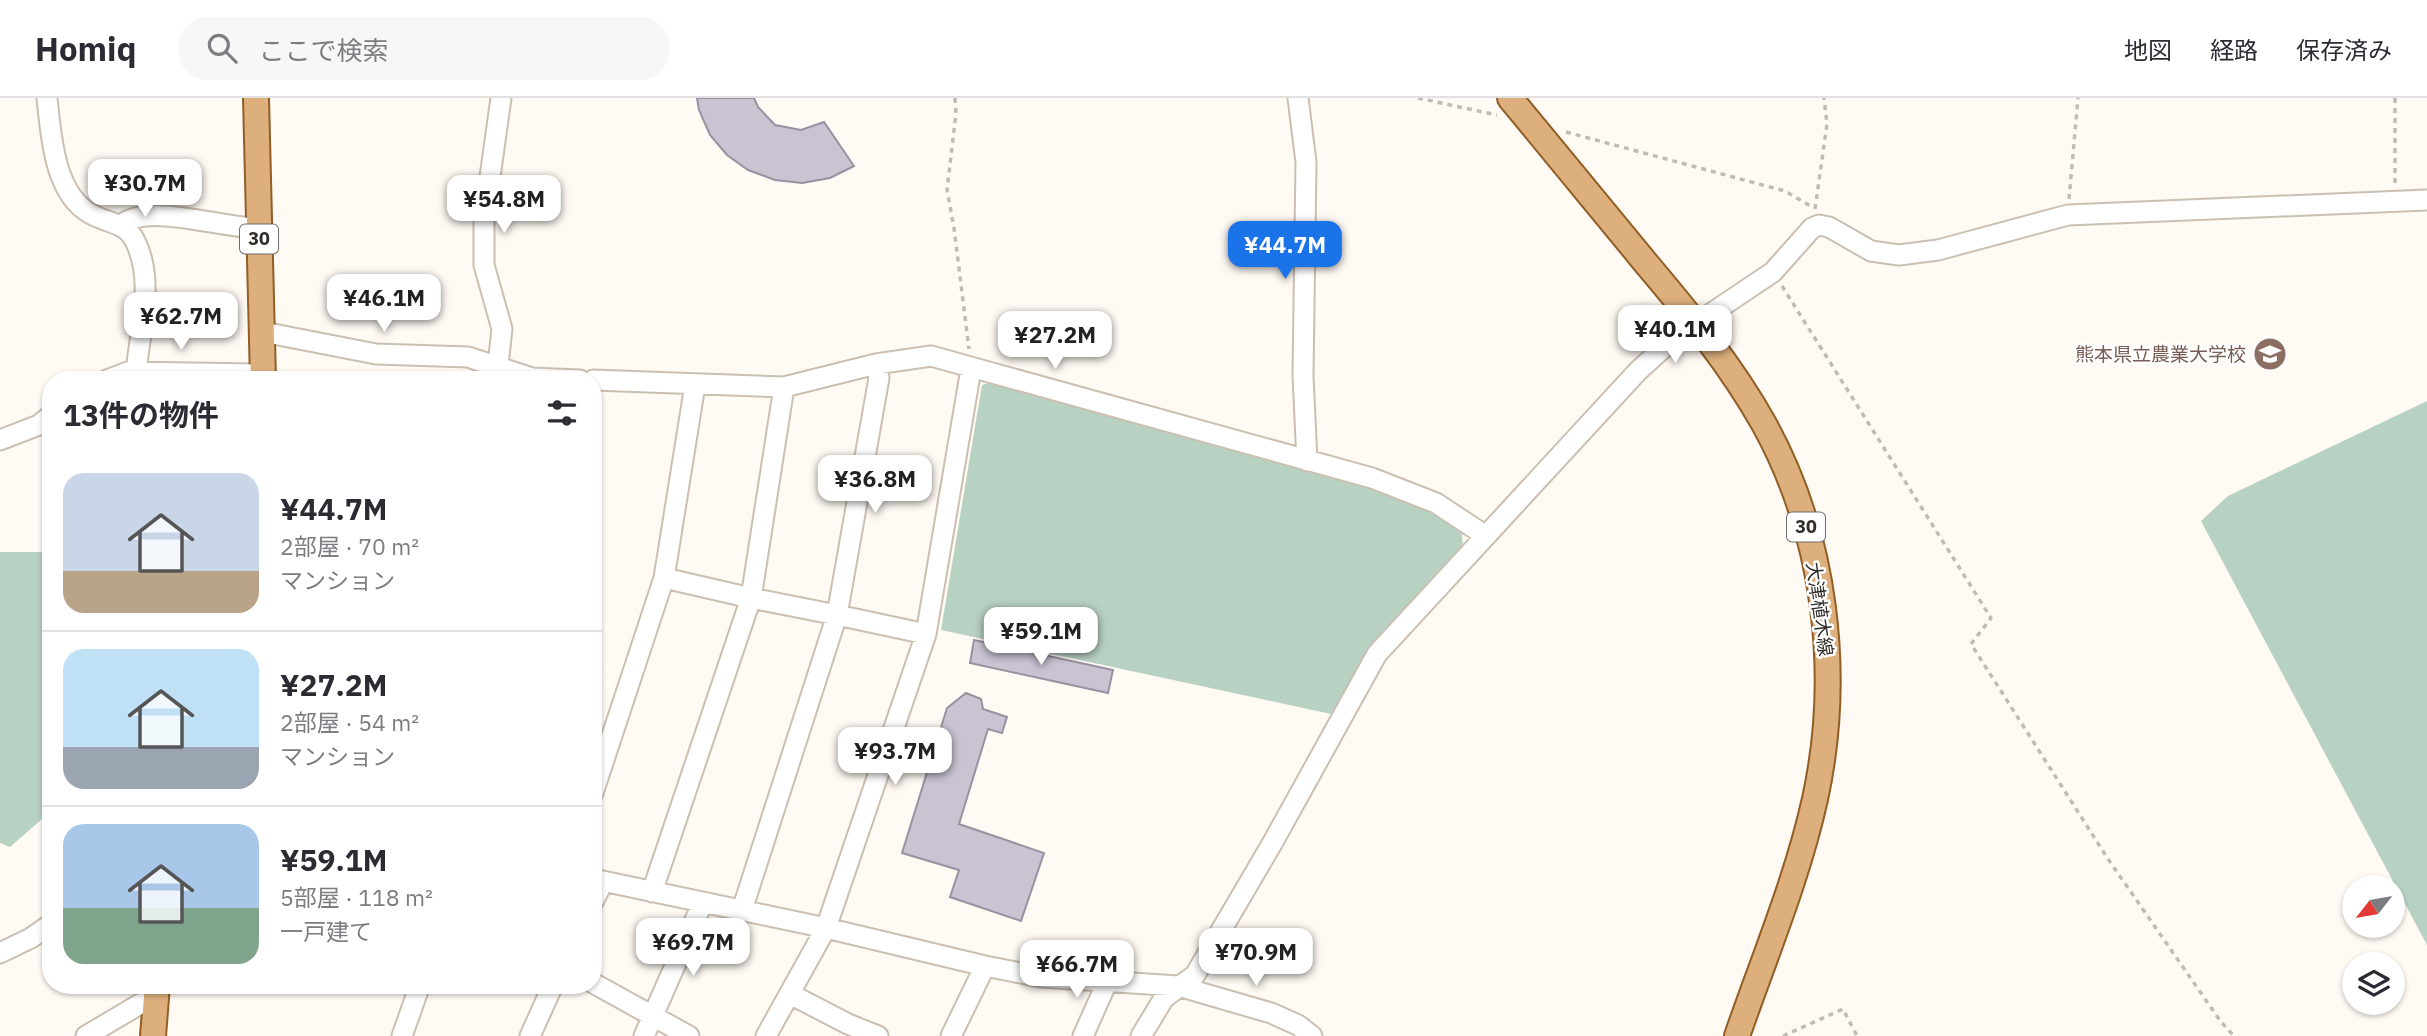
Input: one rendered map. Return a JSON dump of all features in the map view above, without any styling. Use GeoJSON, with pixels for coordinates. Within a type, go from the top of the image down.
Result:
{"type":"FeatureCollection","features":[{"type":"Feature","properties":{"kind":"main road","name":"30"},"geometry":{"type":"LineString","coordinates":[[256,98],[263,371]]}},
{"type":"Feature","properties":{"kind":"main road","name":"大津植木線"},"geometry":{"type":"LineString","coordinates":[[1510,98],[1696,323],[1747,396],[1787,472],[1804,520],[1818,576],[1825,630],[1826,716],[1815,800],[1785,900],[1737,1036]]}},
{"type":"Feature","properties":{"kind":"main road"},"geometry":{"type":"LineString","coordinates":[[153,1036],[156,994]]}},
{"type":"Feature","properties":{"kind":"street"},"geometry":{"type":"LineString","coordinates":[[47,98],[52,137],[71,194],[87,212],[125,228],[135,240],[146,275],[136,371]]}},
{"type":"Feature","properties":{"kind":"street"},"geometry":{"type":"LineString","coordinates":[[498,365],[502,329],[484,265],[484,220],[501,98]]}},
{"type":"Feature","properties":{"kind":"street"},"geometry":{"type":"LineString","coordinates":[[1298,98],[1306,162],[1303,376],[1307,461]]}},
{"type":"Feature","properties":{"kind":"street"},"geometry":{"type":"LineString","coordinates":[[1141,1036],[1164,998],[1195,975],[1273,842],[1377,654],[1638,371],[1673,339],[1773,272],[1812,228],[1819,225],[1829,227],[1871,251],[1899,255],[1938,250],[2068,215],[2427,200]]}},
{"type":"Feature","properties":{"kind":"street"},"geometry":{"type":"LineString","coordinates":[[120,226],[135,218],[169,216],[238,229],[259,228]]}},
{"type":"Feature","properties":{"kind":"street"},"geometry":{"type":"LineString","coordinates":[[263,332],[376,354],[468,357],[514,371]]}},
{"type":"Feature","properties":{"kind":"street"},"geometry":{"type":"LineString","coordinates":[[602,380],[784,387],[876,364],[931,356],[1372,478],[1436,503],[1486,536]]}},
{"type":"Feature","properties":{"kind":"street"},"geometry":{"type":"LineString","coordinates":[[743,910],[837,615],[879,378],[876,364]]}},
{"type":"Feature","properties":{"kind":"street"},"geometry":{"type":"LineString","coordinates":[[766,1036],[826,928],[926,634],[971,369]]}},
{"type":"Feature","properties":{"kind":"street"},"geometry":{"type":"LineString","coordinates":[[602,766],[664,578],[695,385]]}},
{"type":"Feature","properties":{"kind":"street"},"geometry":{"type":"LineString","coordinates":[[652,892],[751,598],[784,387]]}},
{"type":"Feature","properties":{"kind":"street"},"geometry":{"type":"LineString","coordinates":[[0,440],[42,422]]}},
{"type":"Feature","properties":{"kind":"street"},"geometry":{"type":"LineString","coordinates":[[664,578],[926,634]]}},
{"type":"Feature","properties":{"kind":"street"},"geometry":{"type":"LineString","coordinates":[[602,881],[1041,977],[1178,986],[1271,1013],[1298,1025],[1312,1036]]}},
{"type":"Feature","properties":{"kind":"street"},"geometry":{"type":"LineString","coordinates":[[644,1036],[703,902]]}},
{"type":"Feature","properties":{"kind":"street"},"geometry":{"type":"LineString","coordinates":[[0,953],[31,939],[42,931]]}},
{"type":"Feature","properties":{"kind":"street"},"geometry":{"type":"LineString","coordinates":[[951,1036],[985,966]]}},
{"type":"Feature","properties":{"kind":"street"},"geometry":{"type":"LineString","coordinates":[[1083,1036],[1108,980]]}},
{"type":"Feature","properties":{"kind":"street"},"geometry":{"type":"LineString","coordinates":[[602,988],[689,1036]]}},
{"type":"Feature","properties":{"kind":"street"},"geometry":{"type":"LineString","coordinates":[[86,1036],[155,994]]}},
{"type":"Feature","properties":{"kind":"street"},"geometry":{"type":"LineString","coordinates":[[402,1036],[417,994]]}},
{"type":"Feature","properties":{"kind":"street"},"geometry":{"type":"LineString","coordinates":[[530,1036],[549,994]]}},
{"type":"Feature","properties":{"kind":"street"},"geometry":{"type":"LineString","coordinates":[[790,994],[878,1036]]}},
{"type":"Feature","properties":{"kind":"path"},"geometry":{"type":"LineString","coordinates":[[955,98],[956,113],[947,190],[971,369]]}},
{"type":"Feature","properties":{"kind":"path"},"geometry":{"type":"LineString","coordinates":[[1418,98],[1531,123],[1785,191],[1814,208],[1827,124],[1824,98]]}},
{"type":"Feature","properties":{"kind":"path"},"geometry":{"type":"LineString","coordinates":[[2068,215],[2078,98]]}},
{"type":"Feature","properties":{"kind":"path"},"geometry":{"type":"LineString","coordinates":[[2395,98],[2395,203]]}},
{"type":"Feature","properties":{"kind":"path"},"geometry":{"type":"LineString","coordinates":[[1773,272],[1991,618],[1971,644],[2108,859],[2234,1036]]}},
{"type":"Feature","properties":{"kind":"path"},"geometry":{"type":"LineString","coordinates":[[1783,1036],[1843,1009],[1857,1036]]}},
{"type":"Feature","properties":{"kind":"green space"},"geometry":{"type":"Polygon","coordinates":[[[991,382],[1371,487],[1433,510],[1462,534],[1463,551],[1371,648],[1331,714],[941,630],[982,385],[991,382]]]}},
{"type":"Feature","properties":{"kind":"green space"},"geometry":{"type":"Polygon","coordinates":[[[2427,401],[2427,945],[2405,904],[2405,875],[2390,875],[2201,521],[2228,496],[2427,401]]]}},
{"type":"Feature","properties":{"kind":"green space"},"geometry":{"type":"Polygon","coordinates":[[[0,552],[42,552],[42,819],[10,847],[0,843],[0,552]]]}},
{"type":"Feature","properties":{"kind":"building"},"geometry":{"type":"Polygon","coordinates":[[[697,98],[754,98],[758,107],[775,125],[801,130],[824,122],[854,166],[830,178],[802,183],[775,180],[748,170],[727,155],[710,135],[697,98]]]}},
{"type":"Feature","properties":{"kind":"building"},"geometry":{"type":"Polygon","coordinates":[[[974,640],[1113,670],[1108,693],[970,663],[974,640]]]}},
{"type":"Feature","properties":{"kind":"building"},"geometry":{"type":"Polygon","coordinates":[[[966,693],[981,699],[983,709],[1007,717],[1002,733],[988,729],[959,824],[1044,853],[1021,921],[950,897],[959,870],[902,853],[947,708],[966,693]]]}},
{"type":"Feature","properties":{"kind":"place","name":"熊本県立農業大学校"},"geometry":{"type":"Point","coordinates":[2270,354]}}]}
